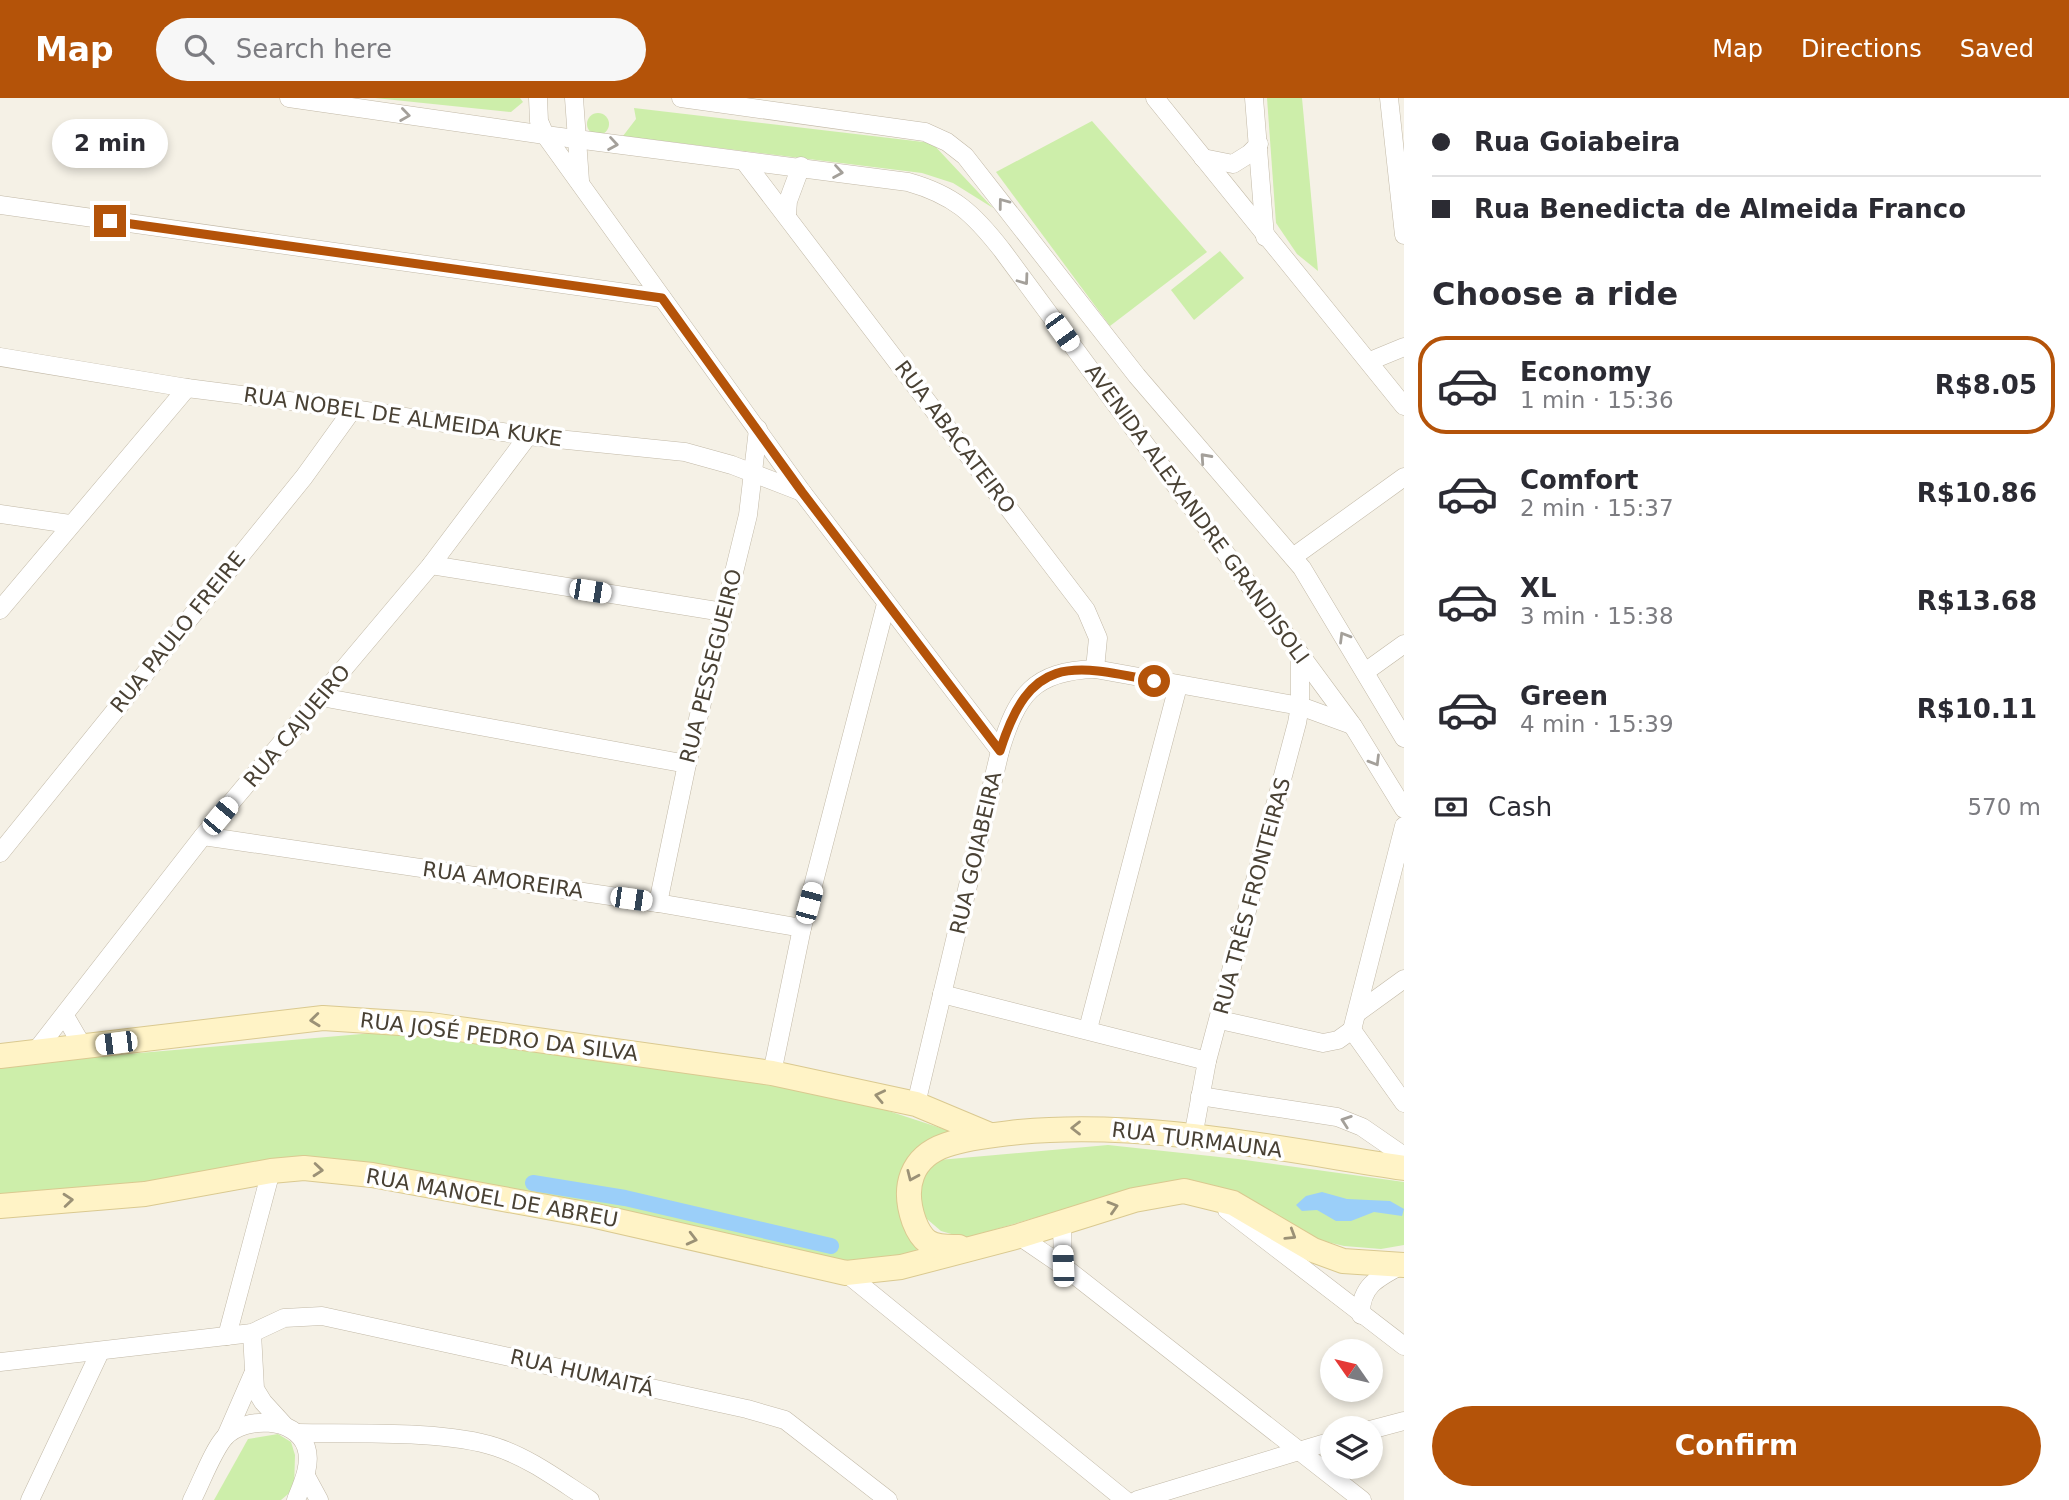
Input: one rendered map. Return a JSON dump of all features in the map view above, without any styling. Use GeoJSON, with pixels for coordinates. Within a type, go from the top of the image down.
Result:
{"type":"FeatureCollection","features":[{"type":"Feature","properties":{"kind":"main road","name":"RUA JOSÉ PEDRO DA SILVA"},"geometry":{"type":"LineString","coordinates":[[0,1056],[335,1018],[431,1025],[772,1073],[916,1104],[989,1135]]}},
{"type":"Feature","properties":{"kind":"main road","name":"RUA TURMAUNA"},"geometry":{"type":"LineString","coordinates":[[977,1247],[940,1247],[928,1242],[918,1232],[909,1208],[907,1187],[913,1169],[927,1153],[947,1144],[989,1135],[1102,1128],[1193,1137],[1404,1168]]}},
{"type":"Feature","properties":{"kind":"main road","name":"RUA MANOEL DE ABREU"},"geometry":{"type":"LineString","coordinates":[[0,1206],[145,1194],[271,1171],[304,1168],[372,1175],[626,1222],[762,1256],[846,1273],[901,1267],[977,1247]]}},
{"type":"Feature","properties":{"kind":"main road"},"geometry":{"type":"LineString","coordinates":[[977,1247],[1161,1194],[1184,1191],[1208,1195],[1242,1208],[1313,1250],[1343,1261],[1402,1265]]}},
{"type":"Feature","properties":{"kind":"street","name":"AVENIDA ALEXANDRE GRANDISOLI"},"geometry":{"type":"LineString","coordinates":[[289,98],[744,162],[801,166],[920,185],[954,200],[975,216],[1300,654],[1353,726],[1404,809]]}},
{"type":"Feature","properties":{"kind":"street"},"geometry":{"type":"LineString","coordinates":[[538,98],[539,121],[545,135],[802,492],[1000,751]]}},
{"type":"Feature","properties":{"kind":"street"},"geometry":{"type":"LineString","coordinates":[[575,98],[580,181]]}},
{"type":"Feature","properties":{"kind":"street","name":"AVENIDA ALEXANDRE GRANDISOLI"},"geometry":{"type":"LineString","coordinates":[[681,98],[925,132],[947,142],[981,174],[1145,386],[1293,557],[1404,738]]}},
{"type":"Feature","properties":{"kind":"street"},"geometry":{"type":"LineString","coordinates":[[1155,98],[1404,406]]}},
{"type":"Feature","properties":{"kind":"street"},"geometry":{"type":"LineString","coordinates":[[1254,98],[1265,237]]}},
{"type":"Feature","properties":{"kind":"street"},"geometry":{"type":"LineString","coordinates":[[1389,98],[1404,236]]}},
{"type":"Feature","properties":{"kind":"street"},"geometry":{"type":"LineString","coordinates":[[1203,158],[1233,164],[1259,144]]}},
{"type":"Feature","properties":{"kind":"street","name":"RUA ABACATEIRO"},"geometry":{"type":"LineString","coordinates":[[744,162],[787,214],[1086,610],[1098,638],[1095,669]]}},
{"type":"Feature","properties":{"kind":"street"},"geometry":{"type":"LineString","coordinates":[[787,214],[792,188],[801,166]]}},
{"type":"Feature","properties":{"kind":"street"},"geometry":{"type":"LineString","coordinates":[[0,205],[662,298]]}},
{"type":"Feature","properties":{"kind":"street"},"geometry":{"type":"LineString","coordinates":[[1370,361],[1404,347]]}},
{"type":"Feature","properties":{"kind":"street","name":"RUA NOBEL DE ALMEIDA KUKE"},"geometry":{"type":"LineString","coordinates":[[0,357],[187,388],[353,409],[528,436],[685,452],[707,456],[802,492]]}},
{"type":"Feature","properties":{"kind":"street"},"geometry":{"type":"LineString","coordinates":[[0,610],[187,388]]}},
{"type":"Feature","properties":{"kind":"street","name":"RUA PAULO FREIRE"},"geometry":{"type":"LineString","coordinates":[[0,853],[304,477],[353,409]]}},
{"type":"Feature","properties":{"kind":"street","name":"RUA PESSEGUEIRO"},"geometry":{"type":"LineString","coordinates":[[658,903],[687,764],[748,515],[758,429]]}},
{"type":"Feature","properties":{"kind":"street","name":"RUA CAJUEIRO"},"geometry":{"type":"LineString","coordinates":[[35,1052],[203,836],[431,565],[528,436]]}},
{"type":"Feature","properties":{"kind":"street"},"geometry":{"type":"LineString","coordinates":[[1293,557],[1404,477]]}},
{"type":"Feature","properties":{"kind":"street"},"geometry":{"type":"LineString","coordinates":[[0,514],[70,524]]}},
{"type":"Feature","properties":{"kind":"street"},"geometry":{"type":"LineString","coordinates":[[431,565],[723,612]]}},
{"type":"Feature","properties":{"kind":"street"},"geometry":{"type":"LineString","coordinates":[[772,1073],[802,928],[886,604]]}},
{"type":"Feature","properties":{"kind":"street"},"geometry":{"type":"LineString","coordinates":[[1365,672],[1404,644]]}},
{"type":"Feature","properties":{"kind":"street","name":"RUA TRÊS FRONTEIRAS"},"geometry":{"type":"LineString","coordinates":[[1193,1137],[1207,1061],[1220,1020],[1300,706],[1300,654]]}},
{"type":"Feature","properties":{"kind":"street","name":"RUA GOIABEIRA"},"geometry":{"type":"LineString","coordinates":[[916,1104],[1000,751],[1011,716],[1026,694],[1044,678],[1065,670],[1095,669],[1300,706],[1353,726]]}},
{"type":"Feature","properties":{"kind":"street"},"geometry":{"type":"LineString","coordinates":[[1088,1029],[1178,686]]}},
{"type":"Feature","properties":{"kind":"street"},"geometry":{"type":"LineString","coordinates":[[321,698],[687,764]]}},
{"type":"Feature","properties":{"kind":"street"},"geometry":{"type":"LineString","coordinates":[[1404,825],[1355,1022],[1404,1103]]}},
{"type":"Feature","properties":{"kind":"street","name":"RUA AMOREIRA"},"geometry":{"type":"LineString","coordinates":[[203,836],[658,903],[802,928]]}},
{"type":"Feature","properties":{"kind":"street"},"geometry":{"type":"LineString","coordinates":[[1220,1020],[1323,1043],[1338,1040],[1404,979]]}},
{"type":"Feature","properties":{"kind":"street"},"geometry":{"type":"LineString","coordinates":[[942,994],[1207,1061]]}},
{"type":"Feature","properties":{"kind":"street"},"geometry":{"type":"LineString","coordinates":[[65,1016],[83,1047]]}},
{"type":"Feature","properties":{"kind":"street","name":"RUA TURMAUNA"},"geometry":{"type":"LineString","coordinates":[[1200,1096],[1337,1117],[1362,1126],[1404,1156]]}},
{"type":"Feature","properties":{"kind":"street"},"geometry":{"type":"LineString","coordinates":[[227,1336],[271,1171]]}},
{"type":"Feature","properties":{"kind":"street"},"geometry":{"type":"LineString","coordinates":[[1208,1195],[1404,1346]]}},
{"type":"Feature","properties":{"kind":"street"},"geometry":{"type":"LineString","coordinates":[[1062,1223],[1063,1266]]}},
{"type":"Feature","properties":{"kind":"street"},"geometry":{"type":"LineString","coordinates":[[1019,1236],[1063,1266],[1362,1500]]}},
{"type":"Feature","properties":{"kind":"street"},"geometry":{"type":"LineString","coordinates":[[1361,1315],[1361,1301],[1365,1290],[1373,1281],[1402,1265]]}},
{"type":"Feature","properties":{"kind":"street"},"geometry":{"type":"LineString","coordinates":[[846,1273],[1125,1500]]}},
{"type":"Feature","properties":{"kind":"street","name":"RUA HUMAITÁ"},"geometry":{"type":"LineString","coordinates":[[0,1362],[252,1333],[284,1318],[321,1316],[747,1409],[785,1420],[888,1500]]}},
{"type":"Feature","properties":{"kind":"street"},"geometry":{"type":"LineString","coordinates":[[252,1333],[258,1396],[307,1448],[306,1476],[296,1500]]}},
{"type":"Feature","properties":{"kind":"street"},"geometry":{"type":"LineString","coordinates":[[30,1500],[100,1352]]}},
{"type":"Feature","properties":{"kind":"street"},"geometry":{"type":"LineString","coordinates":[[192,1500],[226,1436],[254,1371]]}},
{"type":"Feature","properties":{"kind":"street"},"geometry":{"type":"LineString","coordinates":[[1383,1427],[1404,1421]]}},
{"type":"Feature","properties":{"kind":"street"},"geometry":{"type":"LineString","coordinates":[[226,1436],[252,1425],[446,1438],[494,1446],[519,1456],[590,1500]]}},
{"type":"Feature","properties":{"kind":"street"},"geometry":{"type":"LineString","coordinates":[[1137,1500],[1320,1445]]}},
{"type":"Feature","properties":{"kind":"street"},"geometry":{"type":"LineString","coordinates":[[306,1476],[319,1500]]}},
{"type":"Feature","properties":{"kind":"green space"},"geometry":{"type":"Polygon","coordinates":[[[375,98],[520,98],[523,102],[511,112],[375,98]]]}},
{"type":"Feature","properties":{"kind":"green space"},"geometry":{"type":"Polygon","coordinates":[[[1267,98],[1302,98],[1318,271],[1297,254],[1276,223],[1267,98]]]}},
{"type":"Feature","properties":{"kind":"green space"},"geometry":{"type":"Polygon","coordinates":[[[634,108],[932,143],[993,208],[953,183],[922,173],[623,136],[636,119],[634,108]]]}},
{"type":"Feature","properties":{"kind":"green space"},"geometry":{"type":"Polygon","coordinates":[[[598,113],[606,116],[609,124],[606,132],[598,135],[590,132],[587,124],[590,116],[598,113]]]}},
{"type":"Feature","properties":{"kind":"green space"},"geometry":{"type":"Polygon","coordinates":[[[1092,121],[1207,252],[1110,326],[996,172],[1092,121]]]}},
{"type":"Feature","properties":{"kind":"green space"},"geometry":{"type":"Polygon","coordinates":[[[1220,251],[1244,278],[1194,320],[1171,290],[1220,251]]]}},
{"type":"Feature","properties":{"kind":"green space"},"geometry":{"type":"Polygon","coordinates":[[[385,1032],[778,1081],[861,1102],[956,1133],[912,1162],[920,1248],[903,1256],[862,1264],[351,1163],[166,1186],[0,1197],[0,1065],[385,1032]]]}},
{"type":"Feature","properties":{"kind":"green space"},"geometry":{"type":"Polygon","coordinates":[[[1108,1145],[1238,1159],[1404,1182],[1404,1245],[1381,1249],[1344,1246],[1302,1236],[1246,1196],[1192,1180],[1100,1199],[965,1238],[941,1231],[927,1219],[915,1199],[921,1173],[939,1160],[1108,1145]]]}},
{"type":"Feature","properties":{"kind":"green space"},"geometry":{"type":"Polygon","coordinates":[[[278,1434],[291,1442],[295,1455],[294,1489],[281,1500],[214,1500],[248,1439],[278,1434]]]}},
{"type":"Feature","properties":{"kind":"water"},"geometry":{"type":"Polygon","coordinates":[[[1322,1192],[1347,1199],[1390,1201],[1404,1209],[1402,1216],[1374,1212],[1351,1221],[1336,1221],[1317,1210],[1302,1211],[1296,1205],[1306,1196],[1322,1192]]]}},
{"type":"Feature","properties":{"kind":"waterway"},"geometry":{"type":"LineString","coordinates":[[533,1183],[625,1198],[831,1246]]}},
{"type":"Feature","properties":{"kind":"route"},"geometry":{"type":"LineString","coordinates":[[110,221],[662,298],[802,492],[1000,751],[1011,716],[1026,694],[1044,678],[1065,670],[1095,669],[1154,681]]}}]}
